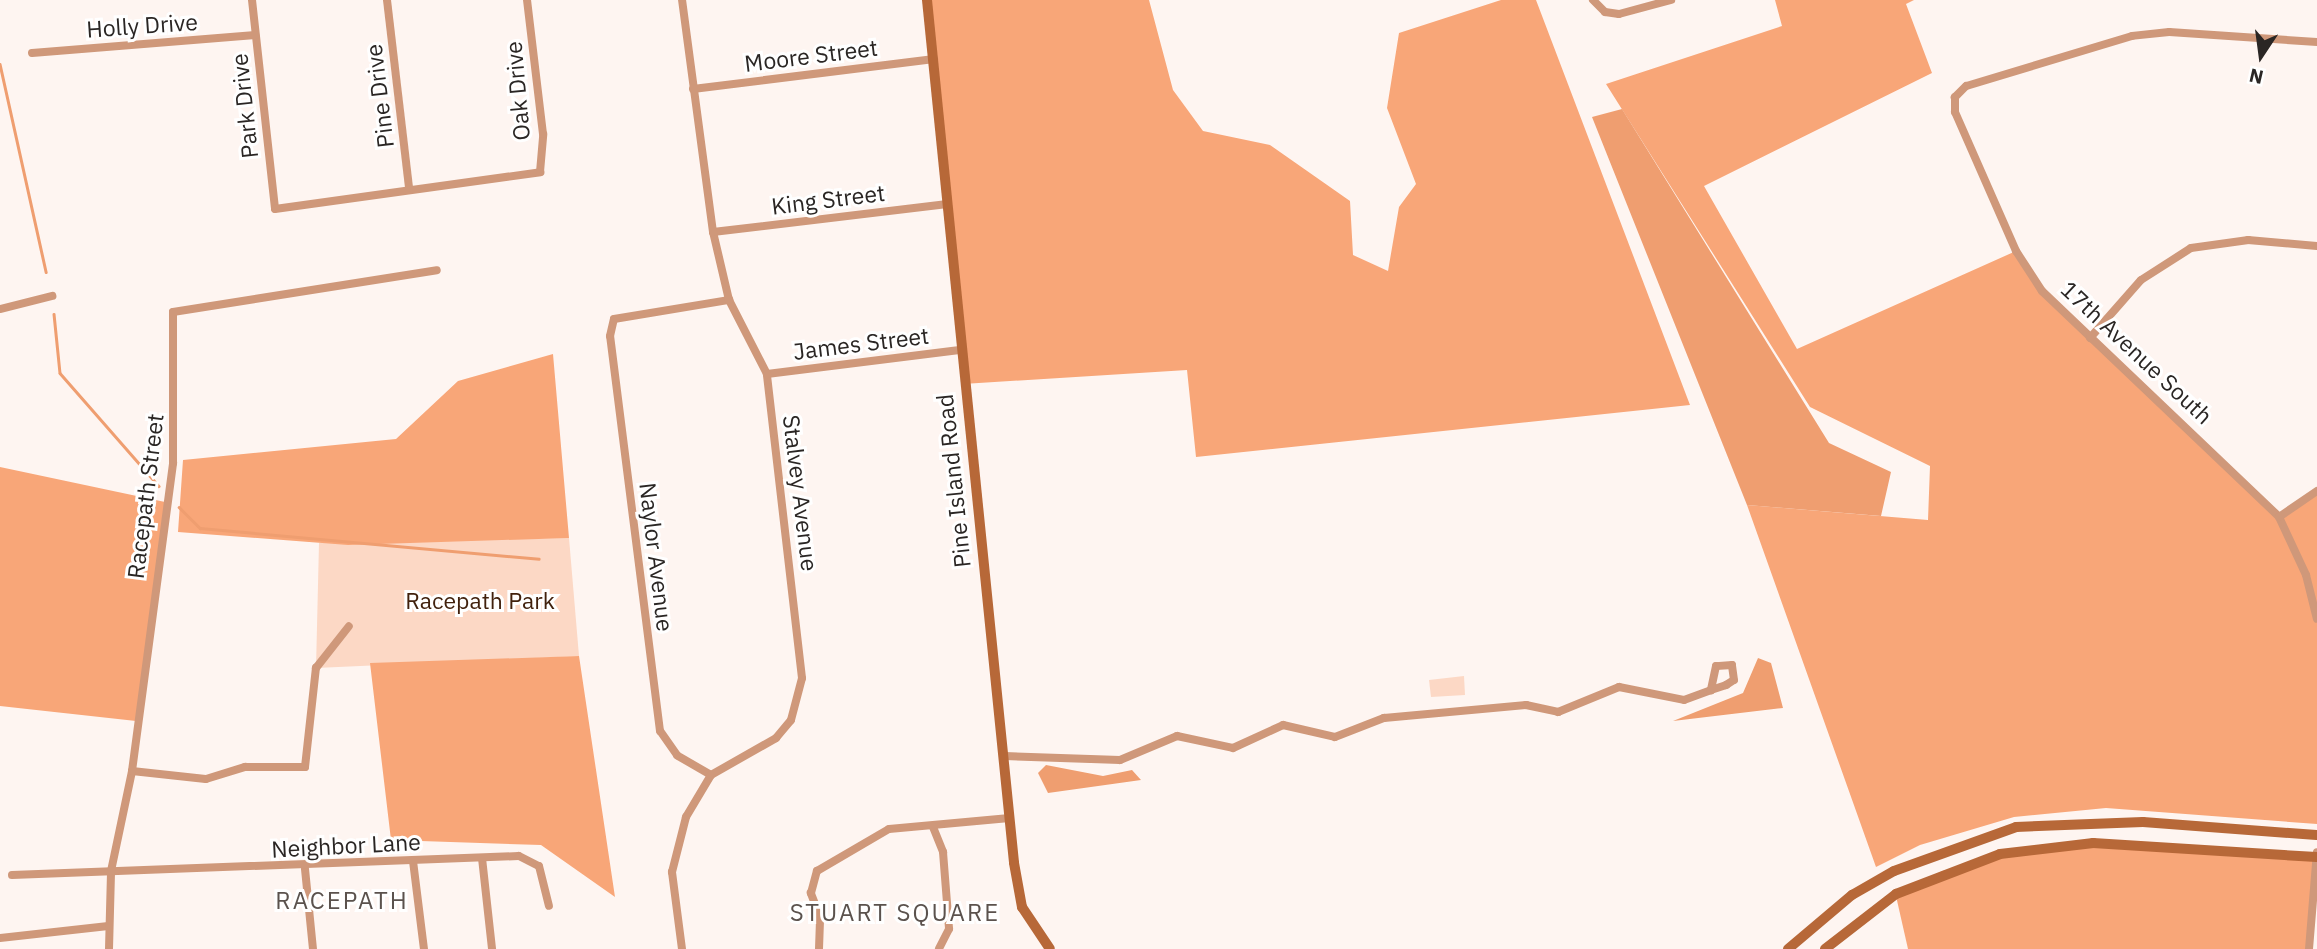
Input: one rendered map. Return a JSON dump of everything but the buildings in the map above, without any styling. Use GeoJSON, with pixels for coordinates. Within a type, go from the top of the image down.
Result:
{"type":"FeatureCollection","features":[{"type":"Feature","properties":{"kind":"main road","name":"Pine Island Road"},"geometry":{"type":"LineString","coordinates":[[927,0],[960,350],[1010,818],[1022,907],[1050,949]]}},
{"type":"Feature","properties":{"kind":"main road"},"geometry":{"type":"LineString","coordinates":[[1788,949],[1852,895],[1894,870],[2016,827],[2143,821],[2317,835]]}},
{"type":"Feature","properties":{"kind":"main road"},"geometry":{"type":"LineString","coordinates":[[1825,949],[1896,894],[2000,853],[2093,843],[2317,857]]}},
{"type":"Feature","properties":{"kind":"street","name":"Park Drive"},"geometry":{"type":"LineString","coordinates":[[251,0],[275,209],[410,188]]}},
{"type":"Feature","properties":{"kind":"street","name":"Pine Drive"},"geometry":{"type":"LineString","coordinates":[[387,0],[410,188]]}},
{"type":"Feature","properties":{"kind":"street","name":"Oak Drive"},"geometry":{"type":"LineString","coordinates":[[410,188],[540,172],[543,134],[527,0]]}},
{"type":"Feature","properties":{"kind":"street","name":"Stalvey Avenue"},"geometry":{"type":"LineString","coordinates":[[682,0],[713,232],[729,300],[767,374],[802,678],[790,720],[776,738],[711,775],[686,817],[672,872],[682,949]]}},
{"type":"Feature","properties":{"kind":"street"},"geometry":{"type":"LineString","coordinates":[[1593,0],[1605,12],[1619,14],[1671,0]]}},
{"type":"Feature","properties":{"kind":"street","name":"17th Avenue South"},"geometry":{"type":"LineString","coordinates":[[2317,42],[2148,33],[1966,86],[1955,97],[1955,112],[2016,251],[2042,291],[2090,338],[2215,449],[2279,517],[2306,575],[2317,619]]}},
{"type":"Feature","properties":{"kind":"street","name":"Holly Drive"},"geometry":{"type":"LineString","coordinates":[[32,53],[255,35]]}},
{"type":"Feature","properties":{"kind":"street","name":"Moore Street"},"geometry":{"type":"LineString","coordinates":[[692,89],[934,60]]}},
{"type":"Feature","properties":{"kind":"street","name":"King Street"},"geometry":{"type":"LineString","coordinates":[[713,232],[947,204]]}},
{"type":"Feature","properties":{"kind":"street"},"geometry":{"type":"LineString","coordinates":[[2090,338],[2141,279],[2192,247],[2248,240],[2317,246]]}},
{"type":"Feature","properties":{"kind":"street","name":"Racepath Street"},"geometry":{"type":"LineString","coordinates":[[109,949],[111,871],[132,771],[173,463],[173,312],[437,270]]}},
{"type":"Feature","properties":{"kind":"street"},"geometry":{"type":"LineString","coordinates":[[0,309],[52,296]]}},
{"type":"Feature","properties":{"kind":"street","name":"Naylor Avenue"},"geometry":{"type":"LineString","coordinates":[[711,775],[677,755],[660,731],[610,336],[614,319],[729,300]]}},
{"type":"Feature","properties":{"kind":"street","name":"James Street"},"geometry":{"type":"LineString","coordinates":[[767,374],[960,350]]}},
{"type":"Feature","properties":{"kind":"street"},"geometry":{"type":"LineString","coordinates":[[2279,517],[2317,491]]}},
{"type":"Feature","properties":{"kind":"street"},"geometry":{"type":"LineString","coordinates":[[132,771],[206,779],[245,767],[305,767],[316,668],[349,626]]}},
{"type":"Feature","properties":{"kind":"street"},"geometry":{"type":"LineString","coordinates":[[1004,756],[1119,761],[1169,737],[1233,748],[1283,725],[1335,737],[1384,718],[1526,705],[1567,710],[1619,687],[1671,701],[1711,690]]}},
{"type":"Feature","properties":{"kind":"street"},"geometry":{"type":"LineString","coordinates":[[819,949],[820,917],[811,893],[817,871],[870,836],[1010,818]]}},
{"type":"Feature","properties":{"kind":"street"},"geometry":{"type":"LineString","coordinates":[[933,827],[943,852],[949,929],[939,949]]}},
{"type":"Feature","properties":{"kind":"street"},"geometry":{"type":"LineString","coordinates":[[2309,949],[2317,852]]}},
{"type":"Feature","properties":{"kind":"street"},"geometry":{"type":"LineString","coordinates":[[482,858],[492,949]]}},
{"type":"Feature","properties":{"kind":"street","name":"Neighbor Lane"},"geometry":{"type":"LineString","coordinates":[[12,875],[305,869],[482,858],[534,862],[549,906]]}},
{"type":"Feature","properties":{"kind":"street"},"geometry":{"type":"LineString","coordinates":[[413,861],[424,949]]}},
{"type":"Feature","properties":{"kind":"street"},"geometry":{"type":"LineString","coordinates":[[305,869],[313,949]]}},
{"type":"Feature","properties":{"kind":"street"},"geometry":{"type":"LineString","coordinates":[[0,938],[108,926]]}},
{"type":"Feature","properties":{"kind":"green space","name":"Racepath Park"},"geometry":{"type":"Polygon","coordinates":[[[569,538],[579,656],[316,668],[319,543],[569,538]]]}},
{"type":"Feature","properties":{"kind":"green space"},"geometry":{"type":"Polygon","coordinates":[[[1464,676],[1465,695],[1431,697],[1429,680],[1464,676]]]}},
{"type":"Feature","properties":{"kind":"shaded area"},"geometry":{"type":"Polygon","coordinates":[[[927,0],[1149,0],[1173,90],[1203,131],[1270,145],[1350,201],[1353,255],[1388,271],[1399,207],[1416,184],[1387,108],[1399,33],[1501,0],[1536,0],[1690,405],[1196,457],[1187,370],[963,384],[927,0]]]}},
{"type":"Feature","properties":{"kind":"shaded area"},"geometry":{"type":"Polygon","coordinates":[[[1775,0],[1914,0],[1906,4],[1932,73],[1704,186],[1797,349],[2016,251],[2043,291],[2279,517],[2317,491],[2317,824],[2106,808],[2014,817],[1920,845],[1876,867],[1747,505],[1928,520],[1930,466],[1810,407],[1606,84],[1782,26],[1775,0]]]}},
{"type":"Feature","properties":{"kind":"shaded area"},"geometry":{"type":"Polygon","coordinates":[[[1622,109],[1829,443],[1891,472],[1881,516],[1747,505],[1592,117],[1622,109]]]}},
{"type":"Feature","properties":{"kind":"shaded area"},"geometry":{"type":"Polygon","coordinates":[[[553,354],[569,538],[348,545],[178,532],[183,460],[396,439],[458,381],[553,354]]]}},
{"type":"Feature","properties":{"kind":"shaded area"},"geometry":{"type":"Polygon","coordinates":[[[0,467],[165,502],[136,721],[0,706],[0,467]]]}},
{"type":"Feature","properties":{"kind":"shaded area"},"geometry":{"type":"Polygon","coordinates":[[[579,656],[615,897],[541,845],[391,840],[370,663],[579,656]]]}},
{"type":"Feature","properties":{"kind":"shaded area"},"geometry":{"type":"Polygon","coordinates":[[[1758,658],[1771,663],[1783,708],[1673,721],[1743,693],[1758,658]]]}},
{"type":"Feature","properties":{"kind":"shaded area"},"geometry":{"type":"Polygon","coordinates":[[[1046,765],[1103,776],[1132,770],[1141,780],[1048,793],[1038,773],[1046,765]]]}},
{"type":"Feature","properties":{"kind":"shaded area"},"geometry":{"type":"Polygon","coordinates":[[[2146,845],[2316,857],[2309,949],[1908,949],[1896,896],[1942,871],[2042,848],[2146,845]]]}},
{"type":"Feature","properties":{"kind":"waterway"},"geometry":{"type":"LineString","coordinates":[[0,64],[46,272]]}},
{"type":"Feature","properties":{"kind":"waterway"},"geometry":{"type":"LineString","coordinates":[[54,314],[60,373],[159,486]]}},
{"type":"Feature","properties":{"kind":"waterway"},"geometry":{"type":"LineString","coordinates":[[179,507],[200,528],[539,559]]}},
{"type":"Feature","properties":{"kind":"district","name":"RACEPATH"},"geometry":{"type":"Point","coordinates":[342,901]}},
{"type":"Feature","properties":{"kind":"district","name":"STUART SQUARE"},"geometry":{"type":"Point","coordinates":[895,913]}}]}
